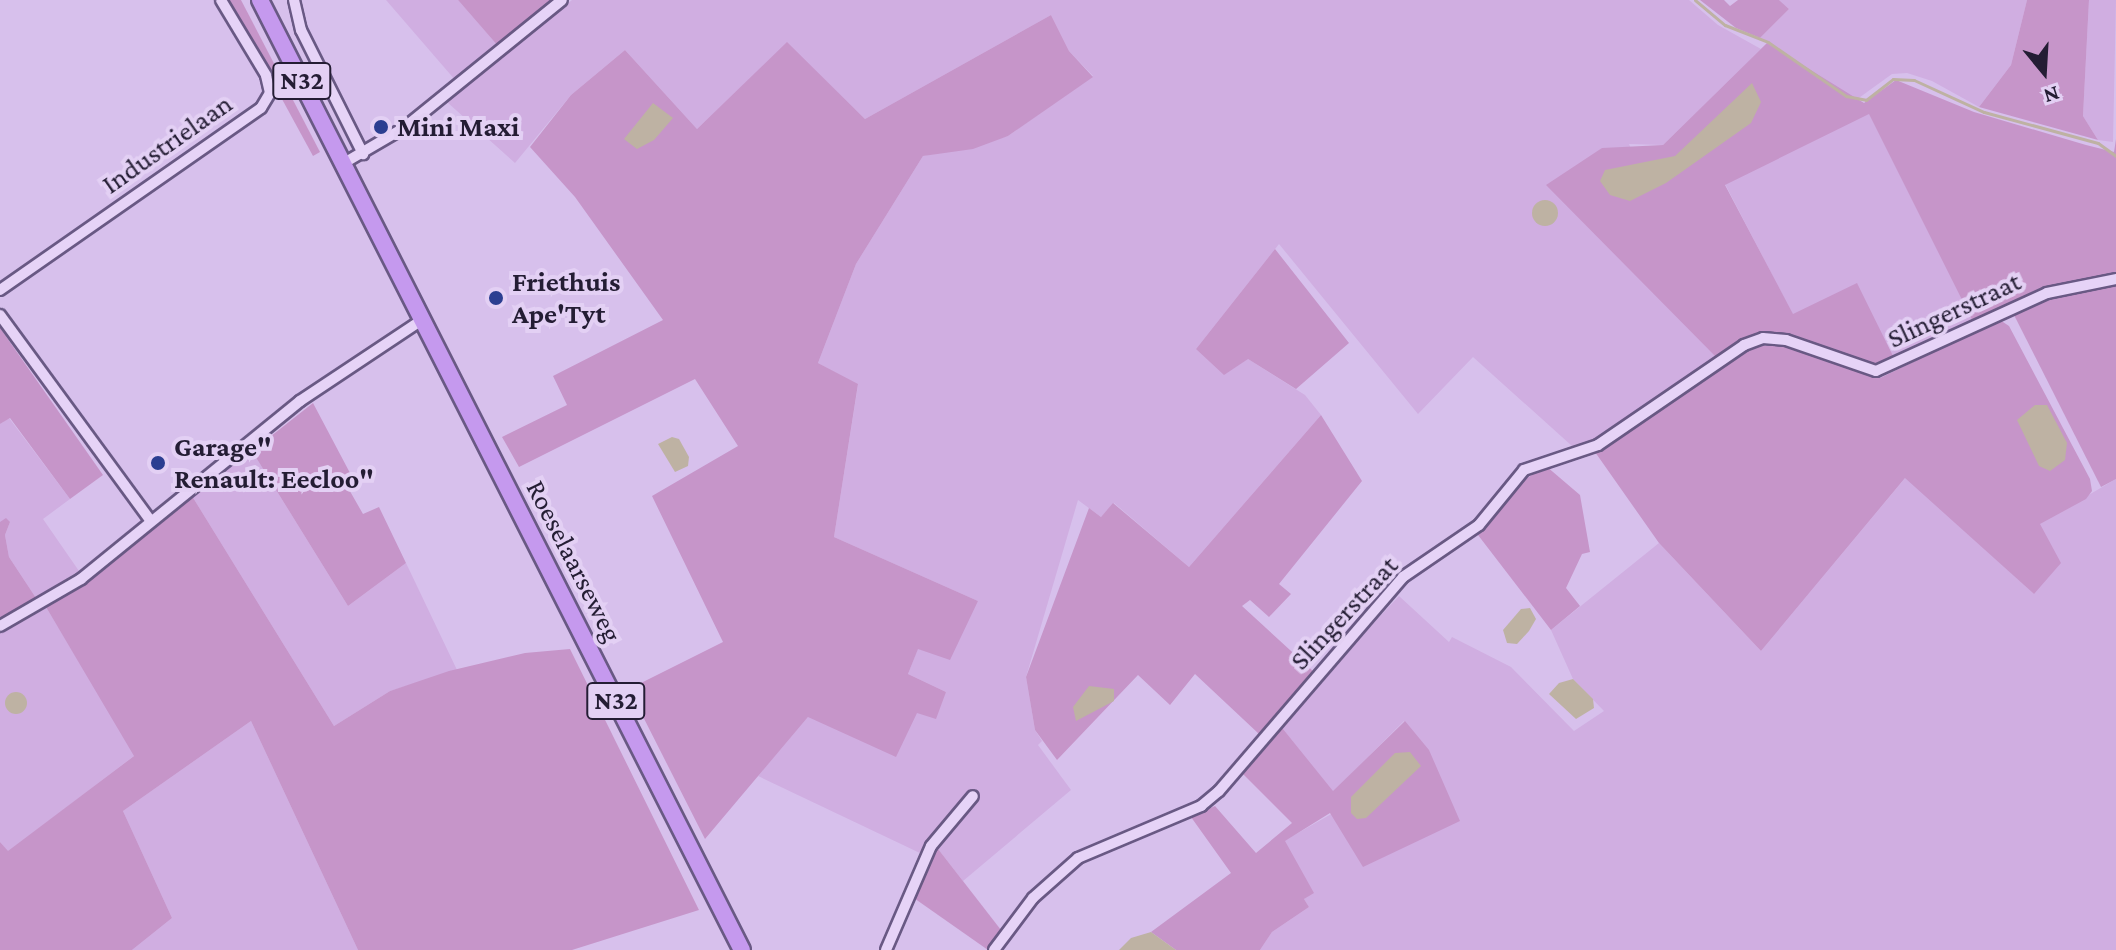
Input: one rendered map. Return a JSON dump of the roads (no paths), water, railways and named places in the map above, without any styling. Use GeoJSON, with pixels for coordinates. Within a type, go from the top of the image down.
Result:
{"type":"FeatureCollection","features":[{"type":"Feature","properties":{"kind":"main road","name":"N32"},"geometry":{"type":"LineString","coordinates":[[260,0],[344,163]]}},
{"type":"Feature","properties":{"kind":"main road","name":"Roeselaarseweg"},"geometry":{"type":"LineString","coordinates":[[344,163],[742,950]]}},
{"type":"Feature","properties":{"kind":"street","name":"Industrielaan"},"geometry":{"type":"LineString","coordinates":[[0,290],[261,108],[270,93],[266,75],[221,0]]}},
{"type":"Feature","properties":{"kind":"street"},"geometry":{"type":"LineString","coordinates":[[294,0],[301,30],[363,154]]}},
{"type":"Feature","properties":{"kind":"street"},"geometry":{"type":"LineString","coordinates":[[344,163],[404,128],[562,0]]}},
{"type":"Feature","properties":{"kind":"street","name":"Slingerstraat"},"geometry":{"type":"LineString","coordinates":[[994,950],[1033,898],[1071,863],[1106,842],[1201,806],[1219,791],[1403,577],[1479,525],[1524,470],[1546,458],[1598,445],[1744,345],[1763,338],[1786,340],[1876,371],[2047,293],[2116,279]]}},
{"type":"Feature","properties":{"kind":"street"},"geometry":{"type":"LineString","coordinates":[[0,315],[151,521]]}},
{"type":"Feature","properties":{"kind":"street"},"geometry":{"type":"LineString","coordinates":[[0,626],[81,579],[300,401],[422,320]]}},
{"type":"Feature","properties":{"kind":"street"},"geometry":{"type":"LineString","coordinates":[[886,950],[931,846],[973,796]]}},
{"type":"Feature","properties":{"kind":"waterway"},"geometry":{"type":"LineString","coordinates":[[1695,0],[1725,25],[1768,42],[1846,96],[1866,100],[1893,79],[1914,80],[1984,112],[2098,143],[2116,156]]}},
{"type":"Feature","properties":{"kind":"place","name":"Mini Maxi"},"geometry":{"type":"Point","coordinates":[381,127]}},
{"type":"Feature","properties":{"kind":"place","name":"Friethuis Ape'Tyt"},"geometry":{"type":"Point","coordinates":[496,298]}},
{"type":"Feature","properties":{"kind":"place","name":"Garage\" Renault: Eecloo\""},"geometry":{"type":"Point","coordinates":[158,463]}}]}
